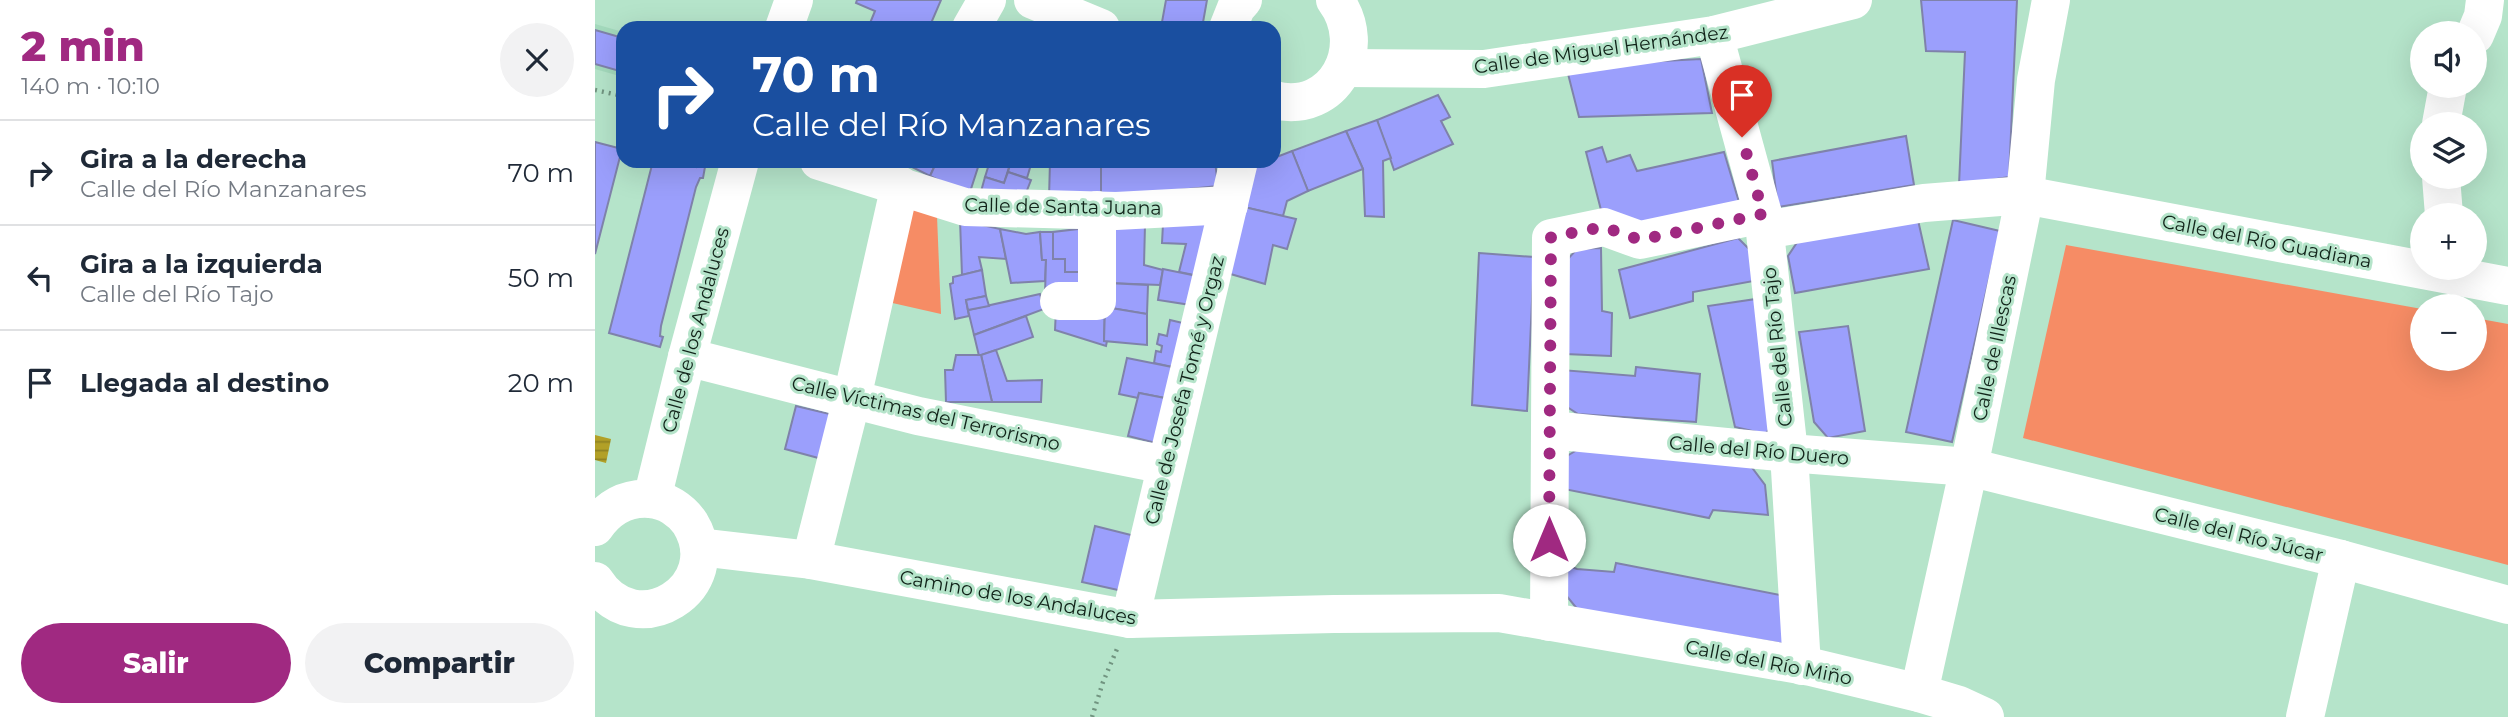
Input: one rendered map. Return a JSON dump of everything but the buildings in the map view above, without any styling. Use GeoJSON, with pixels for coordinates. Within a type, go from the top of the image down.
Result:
{"type":"FeatureCollection","features":[{"type":"Feature","properties":{"kind":"street"},"geometry":{"type":"LineString","coordinates":[[786,21],[794,0]]}},
{"type":"Feature","properties":{"kind":"street"},"geometry":{"type":"LineString","coordinates":[[975,21],[987,0]]}},
{"type":"Feature","properties":{"kind":"street"},"geometry":{"type":"LineString","coordinates":[[1033,0],[1084,21]]}},
{"type":"Feature","properties":{"kind":"street"},"geometry":{"type":"LineString","coordinates":[[1231,21],[1243,0]]}},
{"type":"Feature","properties":{"kind":"street"},"geometry":{"type":"LineString","coordinates":[[1281,102],[1301,101],[1319,95],[1334,83],[1345,68],[1350,49],[1350,30],[1344,12],[1335,0]]}},
{"type":"Feature","properties":{"kind":"street","name":"Calle de Miguel Hernández"},"geometry":{"type":"LineString","coordinates":[[1345,68],[1484,69],[1714,35],[1853,0]]}},
{"type":"Feature","properties":{"kind":"street","name":"Calle de Illescas"},"geometry":{"type":"LineString","coordinates":[[1919,693],[2025,195],[2036,80],[2050,0]]}},
{"type":"Feature","properties":{"kind":"street","name":"Calle del Río Tajo"},"geometry":{"type":"LineString","coordinates":[[1714,35],[1764,222],[1789,453],[1801,666]]}},
{"type":"Feature","properties":{"kind":"street","name":"Calle de los Andaluces"},"geometry":{"type":"LineString","coordinates":[[652,499],[738,168]]}},
{"type":"Feature","properties":{"kind":"street","name":"Calle de Santa Juana"},"geometry":{"type":"LineString","coordinates":[[843,168],[965,207],[1097,210],[1229,205]]}},
{"type":"Feature","properties":{"kind":"street","name":"Calle de Josefa Tomé y Orgaz"},"geometry":{"type":"LineString","coordinates":[[1130,620],[1237,168]]}},
{"type":"Feature","properties":{"kind":"street"},"geometry":{"type":"LineString","coordinates":[[811,560],[852,398],[900,185]]}},
{"type":"Feature","properties":{"kind":"street","name":"Calle del Río Guadiana"},"geometry":{"type":"LineString","coordinates":[[1550,430],[1551,237],[1604,227],[1640,240],[1924,203],[2025,195],[2410,264]]}},
{"type":"Feature","properties":{"kind":"street"},"geometry":{"type":"LineString","coordinates":[[1059,301],[1097,301],[1097,210]]}},
{"type":"Feature","properties":{"kind":"street","name":"Calle del Río Guadiana"},"geometry":{"type":"LineString","coordinates":[[2484,280],[2508,286]]}},
{"type":"Feature","properties":{"kind":"street","name":"Calle Víctimas del Terrorismo"},"geometry":{"type":"LineString","coordinates":[[687,357],[918,416],[1166,466]]}},
{"type":"Feature","properties":{"kind":"street"},"geometry":{"type":"LineString","coordinates":[[1549,622],[1550,430]]}},
{"type":"Feature","properties":{"kind":"street","name":"Calle del Río Duero"},"geometry":{"type":"LineString","coordinates":[[1550,430],[1969,467]]}},
{"type":"Feature","properties":{"kind":"street","name":"Calle del Río Júcar"},"geometry":{"type":"LineString","coordinates":[[1969,467],[2341,559],[2508,606]]}},
{"type":"Feature","properties":{"kind":"street"},"geometry":{"type":"LineString","coordinates":[[595,527],[606,513],[619,503],[652,499],[666,503],[688,520],[699,547],[698,565],[692,581],[681,595],[666,605],[649,610],[632,609],[615,602],[601,591],[595,581]]}},
{"type":"Feature","properties":{"kind":"street","name":"Camino de los Andaluces"},"geometry":{"type":"LineString","coordinates":[[699,547],[811,560],[1130,620],[1334,614],[1499,613],[1549,622]]}},
{"type":"Feature","properties":{"kind":"street"},"geometry":{"type":"LineString","coordinates":[[2305,717],[2341,559]]}},
{"type":"Feature","properties":{"kind":"street","name":"Calle del Río Miño"},"geometry":{"type":"LineString","coordinates":[[1549,622],[1801,666],[1919,693],[1959,705],[1985,717]]}},
{"type":"Feature","properties":{"kind":"path"},"geometry":{"type":"LineString","coordinates":[[595,90],[616,94]]}},
{"type":"Feature","properties":{"kind":"path"},"geometry":{"type":"LineString","coordinates":[[1092,717],[1103,682],[1130,620]]}},
{"type":"Feature","properties":{"kind":"shaded area"},"geometry":{"type":"Polygon","coordinates":[[[595,24],[616,30],[616,75],[595,69],[595,24]]]}},
{"type":"Feature","properties":{"kind":"shaded area"},"geometry":{"type":"Polygon","coordinates":[[[906,208],[937,216],[941,314],[888,302],[906,208]]]}},
{"type":"Feature","properties":{"kind":"shaded area"},"geometry":{"type":"Polygon","coordinates":[[[2066,245],[2410,307],[2410,371],[2487,371],[2487,320],[2508,324],[2508,565],[2023,438],[2066,245]]]}},
{"type":"Feature","properties":{"kind":"shaded area"},"geometry":{"type":"Polygon","coordinates":[[[595,435],[611,439],[606,463],[595,460],[595,435]]]}},
{"type":"Feature","properties":{"kind":"route"},"geometry":{"type":"LineString","coordinates":[[1549,540],[1551,237],[1604,227],[1640,240],[1763,214],[1742,137]]}}]}
